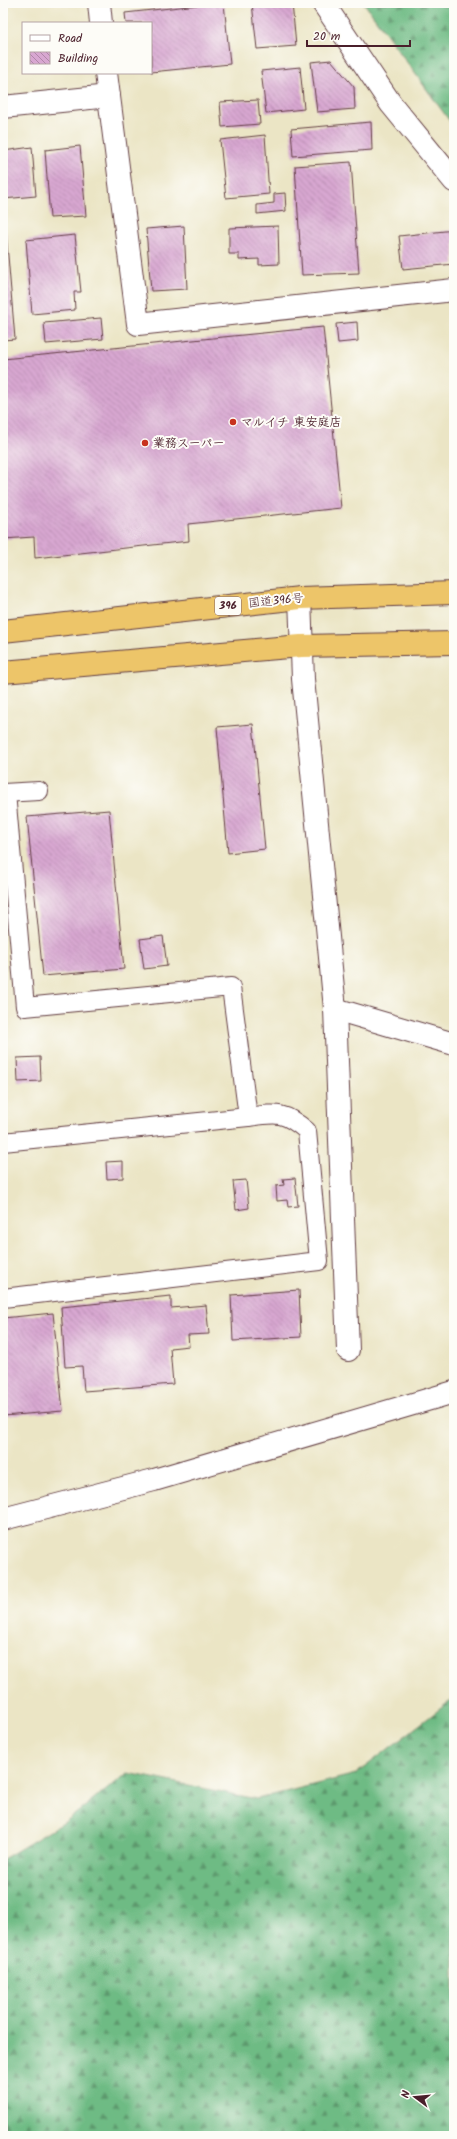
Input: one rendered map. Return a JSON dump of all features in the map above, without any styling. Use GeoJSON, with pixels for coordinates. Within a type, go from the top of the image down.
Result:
{"type":"FeatureCollection","features":[{"type":"Feature","properties":{"kind":"highway","name":"国道396号"},"geometry":{"type":"LineString","coordinates":[[3,631],[300,598],[454,593]]}},
{"type":"Feature","properties":{"kind":"highway"},"geometry":{"type":"LineString","coordinates":[[3,672],[301,646],[454,643]]}},
{"type":"Feature","properties":{"kind":"street"},"geometry":{"type":"LineString","coordinates":[[99,3],[101,22]]}},
{"type":"Feature","properties":{"kind":"street"},"geometry":{"type":"LineString","coordinates":[[323,3],[391,104],[454,181]]}},
{"type":"Feature","properties":{"kind":"street"},"geometry":{"type":"LineString","coordinates":[[106,74],[138,324],[454,290]]}},
{"type":"Feature","properties":{"kind":"street"},"geometry":{"type":"LineString","coordinates":[[3,107],[109,96]]}},
{"type":"Feature","properties":{"kind":"street"},"geometry":{"type":"LineString","coordinates":[[300,598],[301,646],[335,1009],[348,1350]]}},
{"type":"Feature","properties":{"kind":"street"},"geometry":{"type":"LineString","coordinates":[[335,1009],[454,1044]]}},
{"type":"Feature","properties":{"kind":"street"},"geometry":{"type":"LineString","coordinates":[[3,1519],[154,1480],[454,1392]]}},
{"type":"Feature","properties":{"kind":"lane"},"geometry":{"type":"LineString","coordinates":[[39,791],[4,793],[25,1007],[231,987],[248,1117]]}},
{"type":"Feature","properties":{"kind":"lane"},"geometry":{"type":"LineString","coordinates":[[3,1142],[276,1113],[293,1120],[307,1131],[319,1261],[3,1298]]}},
{"type":"Feature","properties":{"kind":"green space"},"geometry":{"type":"Polygon","coordinates":[[[364,3],[454,3],[454,127],[364,3]]]}},
{"type":"Feature","properties":{"kind":"green space"},"geometry":{"type":"Polygon","coordinates":[[[454,1698],[454,2136],[3,2136],[3,1859],[65,1822],[128,1773],[257,1799],[356,1774],[454,1698]]]}},
{"type":"Feature","properties":{"kind":"building"},"geometry":{"type":"Polygon","coordinates":[[[224,3],[230,64],[152,72],[152,22],[126,22],[125,13],[224,3]]]}},
{"type":"Feature","properties":{"kind":"building"},"geometry":{"type":"Polygon","coordinates":[[[252,3],[292,3],[296,46],[257,49],[252,3]]]}},
{"type":"Feature","properties":{"kind":"building"},"geometry":{"type":"Polygon","coordinates":[[[331,60],[354,87],[355,109],[317,112],[311,62],[331,60]]]}},
{"type":"Feature","properties":{"kind":"building"},"geometry":{"type":"Polygon","coordinates":[[[300,67],[304,109],[266,113],[261,71],[300,67]]]}},
{"type":"Feature","properties":{"kind":"building"},"geometry":{"type":"Polygon","coordinates":[[[258,100],[260,124],[222,127],[220,102],[258,100]]]}},
{"type":"Feature","properties":{"kind":"building"},"geometry":{"type":"Polygon","coordinates":[[[371,122],[372,150],[293,156],[291,129],[371,122]]]}},
{"type":"Feature","properties":{"kind":"building"},"geometry":{"type":"Polygon","coordinates":[[[265,135],[269,194],[226,198],[220,140],[265,135]]]}},
{"type":"Feature","properties":{"kind":"building"},"geometry":{"type":"Polygon","coordinates":[[[80,146],[86,216],[50,218],[45,150],[80,146]]]}},
{"type":"Feature","properties":{"kind":"building"},"geometry":{"type":"Polygon","coordinates":[[[32,147],[36,196],[3,199],[3,151],[32,147]]]}},
{"type":"Feature","properties":{"kind":"building"},"geometry":{"type":"Polygon","coordinates":[[[351,162],[359,273],[302,275],[295,166],[351,162]]]}},
{"type":"Feature","properties":{"kind":"building"},"geometry":{"type":"Polygon","coordinates":[[[285,193],[286,211],[257,214],[257,205],[274,203],[274,194],[285,193]]]}},
{"type":"Feature","properties":{"kind":"building"},"geometry":{"type":"Polygon","coordinates":[[[184,226],[187,289],[151,291],[146,229],[184,226]]]}},
{"type":"Feature","properties":{"kind":"building"},"geometry":{"type":"Polygon","coordinates":[[[278,226],[279,264],[259,265],[259,259],[239,260],[239,254],[229,254],[229,228],[278,226]]]}},
{"type":"Feature","properties":{"kind":"building"},"geometry":{"type":"Polygon","coordinates":[[[454,230],[454,264],[403,269],[399,236],[454,230]]]}},
{"type":"Feature","properties":{"kind":"building"},"geometry":{"type":"Polygon","coordinates":[[[6,232],[15,339],[3,340],[3,233],[6,232]]]}},
{"type":"Feature","properties":{"kind":"building"},"geometry":{"type":"Polygon","coordinates":[[[75,235],[81,292],[74,292],[75,310],[32,314],[26,240],[75,235]]]}},
{"type":"Feature","properties":{"kind":"building"},"geometry":{"type":"Polygon","coordinates":[[[101,318],[103,339],[46,344],[44,323],[101,318]]]}},
{"type":"Feature","properties":{"kind":"building"},"geometry":{"type":"Polygon","coordinates":[[[357,322],[358,341],[338,343],[336,324],[357,322]]]}},
{"type":"Feature","properties":{"kind":"building"},"geometry":{"type":"Polygon","coordinates":[[[323,327],[341,508],[188,524],[189,541],[35,558],[34,537],[3,539],[3,359],[323,327]]]}},
{"type":"Feature","properties":{"kind":"building"},"geometry":{"type":"Polygon","coordinates":[[[253,724],[265,849],[228,853],[217,727],[253,724]]]}},
{"type":"Feature","properties":{"kind":"building"},"geometry":{"type":"Polygon","coordinates":[[[109,810],[124,969],[43,976],[27,817],[109,810]]]}},
{"type":"Feature","properties":{"kind":"building"},"geometry":{"type":"Polygon","coordinates":[[[163,936],[167,966],[144,969],[140,939],[163,936]]]}},
{"type":"Feature","properties":{"kind":"building"},"geometry":{"type":"Polygon","coordinates":[[[40,1057],[41,1081],[18,1082],[17,1058],[40,1057]]]}},
{"type":"Feature","properties":{"kind":"building"},"geometry":{"type":"Polygon","coordinates":[[[123,1161],[123,1178],[107,1179],[106,1162],[123,1161]]]}},
{"type":"Feature","properties":{"kind":"building"},"geometry":{"type":"Polygon","coordinates":[[[295,1178],[298,1206],[288,1207],[287,1200],[277,1201],[276,1186],[284,1185],[283,1179],[295,1178]]]}},
{"type":"Feature","properties":{"kind":"building"},"geometry":{"type":"Polygon","coordinates":[[[246,1180],[249,1208],[236,1210],[233,1181],[246,1180]]]}},
{"type":"Feature","properties":{"kind":"building"},"geometry":{"type":"Polygon","coordinates":[[[299,1290],[301,1337],[233,1341],[231,1295],[299,1290]]]}},
{"type":"Feature","properties":{"kind":"building"},"geometry":{"type":"Polygon","coordinates":[[[171,1296],[171,1308],[206,1305],[209,1334],[188,1335],[189,1346],[170,1348],[173,1384],[84,1391],[82,1366],[65,1367],[61,1307],[171,1296]]]}},
{"type":"Feature","properties":{"kind":"building"},"geometry":{"type":"Polygon","coordinates":[[[53,1313],[63,1411],[3,1416],[3,1318],[53,1313]]]}},
{"type":"Feature","properties":{"kind":"place","name":"マルイチ 東安庭店"},"geometry":{"type":"Point","coordinates":[233,422]}},
{"type":"Feature","properties":{"kind":"place","name":"業務スーパー"},"geometry":{"type":"Point","coordinates":[145,443]}}]}
